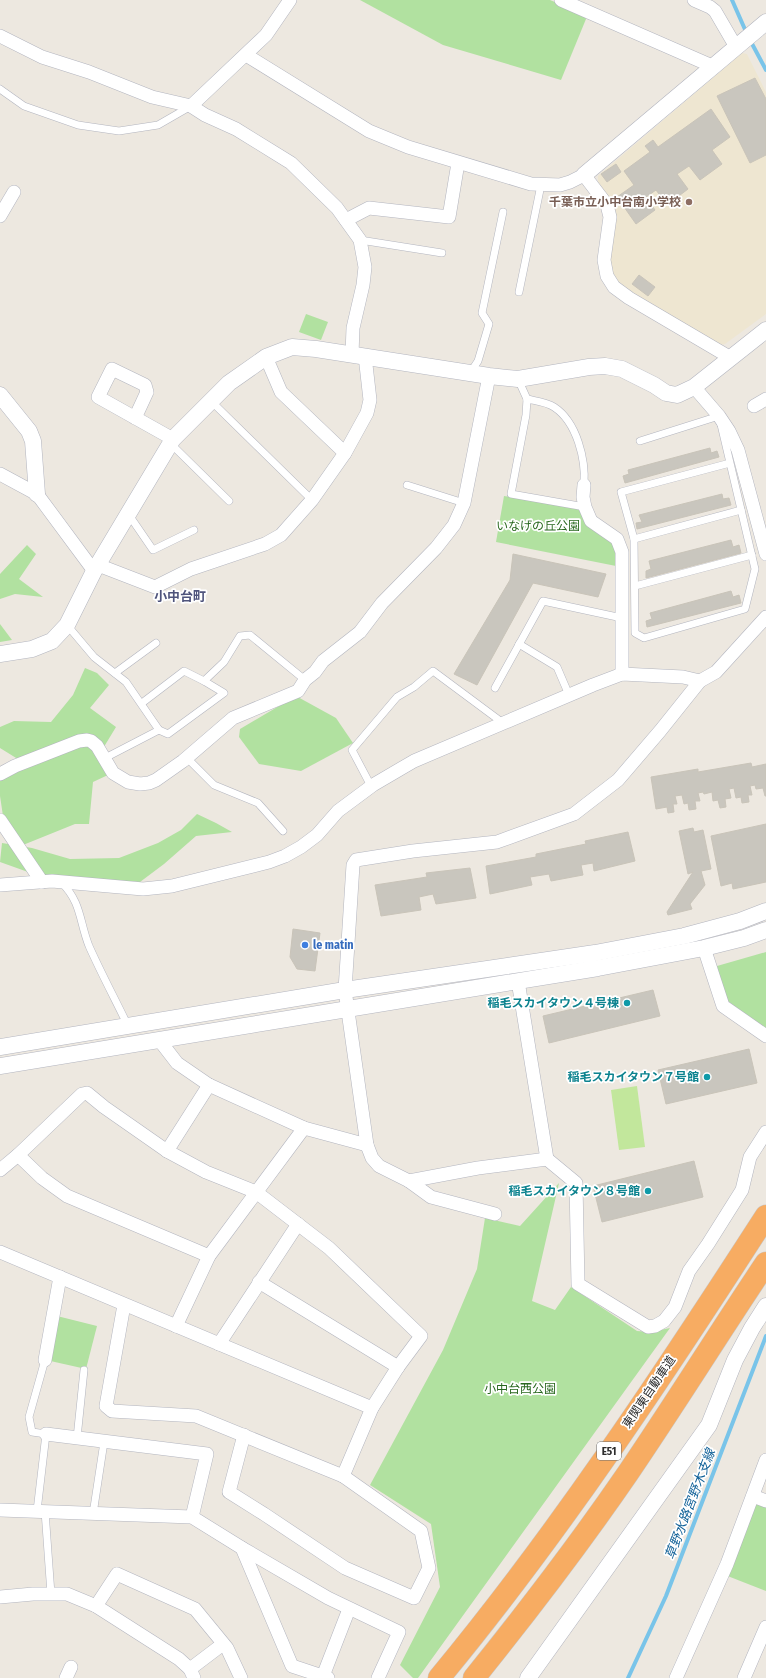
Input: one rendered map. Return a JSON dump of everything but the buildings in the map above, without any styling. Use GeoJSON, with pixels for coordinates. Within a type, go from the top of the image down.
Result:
{"type":"FeatureCollection","features":[{"type":"Feature","properties":{"kind":"highway","name":"東関東自動車道"},"geometry":{"type":"LineString","coordinates":[[439,1678],[496,1606],[606,1456],[717,1292],[766,1216]]}},
{"type":"Feature","properties":{"kind":"highway","name":"E51"},"geometry":{"type":"LineString","coordinates":[[474,1678],[556,1573],[628,1473],[766,1263]]}},
{"type":"Feature","properties":{"kind":"street"},"geometry":{"type":"LineString","coordinates":[[191,106],[266,35],[290,0]]}},
{"type":"Feature","properties":{"kind":"street"},"geometry":{"type":"LineString","coordinates":[[561,0],[712,66]]}},
{"type":"Feature","properties":{"kind":"street"},"geometry":{"type":"LineString","coordinates":[[694,0],[710,7],[715,11],[736,47]]}},
{"type":"Feature","properties":{"kind":"street"},"geometry":{"type":"LineString","coordinates":[[246,55],[369,131],[408,147],[532,184],[560,185],[584,175],[766,22]]}},
{"type":"Feature","properties":{"kind":"street"},"geometry":{"type":"LineString","coordinates":[[0,36],[42,57],[89,72],[152,97],[191,106],[205,115],[236,129],[291,163],[337,208],[360,240],[365,266],[363,285],[353,328],[358,355],[370,400],[367,413],[345,453],[312,500],[281,535],[265,544],[191,569],[155,587],[96,568],[53,517],[37,494],[0,474]]}},
{"type":"Feature","properties":{"kind":"street"},"geometry":{"type":"LineString","coordinates":[[346,220],[369,208],[449,217],[458,163]]}},
{"type":"Feature","properties":{"kind":"street"},"geometry":{"type":"LineString","coordinates":[[584,175],[607,205],[610,217],[604,260],[607,276],[614,287],[629,298],[730,358]]}},
{"type":"Feature","properties":{"kind":"street"},"geometry":{"type":"LineString","coordinates":[[0,216],[14,192]]}},
{"type":"Feature","properties":{"kind":"street"},"geometry":{"type":"LineString","coordinates":[[0,654],[32,649],[52,642],[67,625],[96,568],[172,442],[229,383],[266,357],[292,347],[316,349],[489,376],[518,379],[590,367],[605,366],[622,369],[654,385],[666,393],[677,395],[694,387],[766,330]]}},
{"type":"Feature","properties":{"kind":"street"},"geometry":{"type":"LineString","coordinates":[[266,357],[281,392],[345,453]]}},
{"type":"Feature","properties":{"kind":"street"},"geometry":{"type":"LineString","coordinates":[[0,774],[15,766],[79,741],[87,740],[91,741],[97,746],[113,773],[128,782],[140,784],[156,780],[187,758],[234,718],[298,691],[305,680],[315,672],[324,661],[360,632],[382,603],[436,548],[454,525],[464,503],[489,376]]}},
{"type":"Feature","properties":{"kind":"street"},"geometry":{"type":"LineString","coordinates":[[694,387],[719,416],[729,431],[738,450],[766,554]]}},
{"type":"Feature","properties":{"kind":"street"},"geometry":{"type":"LineString","coordinates":[[0,395],[29,431],[32,441],[37,494]]}},
{"type":"Feature","properties":{"kind":"street"},"geometry":{"type":"LineString","coordinates":[[754,406],[766,399]]}},
{"type":"Feature","properties":{"kind":"street"},"geometry":{"type":"LineString","coordinates":[[135,418],[172,442]]}},
{"type":"Feature","properties":{"kind":"street"},"geometry":{"type":"LineString","coordinates":[[584,485],[583,497],[585,508],[591,521],[617,539],[622,552],[622,674]]}},
{"type":"Feature","properties":{"kind":"street"},"geometry":{"type":"LineString","coordinates":[[495,1214],[431,1197],[409,1181],[379,1166],[372,1158],[367,1145],[345,990],[353,865],[356,860],[413,851],[497,842],[574,814],[618,780],[660,731],[700,680],[716,672],[766,617]]}},
{"type":"Feature","properties":{"kind":"street"},"geometry":{"type":"LineString","coordinates":[[0,885],[60,882],[143,889],[172,886],[269,862],[285,856],[301,847],[317,835],[338,812],[371,786],[414,761],[569,695],[622,674],[684,677],[700,680]]}},
{"type":"Feature","properties":{"kind":"street"},"geometry":{"type":"LineString","coordinates":[[0,820],[42,882]]}},
{"type":"Feature","properties":{"kind":"street"},"geometry":{"type":"LineString","coordinates":[[0,1047],[345,990],[595,953],[684,936],[740,921],[766,911]]}},
{"type":"Feature","properties":{"kind":"street"},"geometry":{"type":"LineString","coordinates":[[0,1066],[518,982],[704,948],[744,938],[766,930]]}},
{"type":"Feature","properties":{"kind":"street"},"geometry":{"type":"LineString","coordinates":[[704,948],[723,1006],[766,1036]]}},
{"type":"Feature","properties":{"kind":"street"},"geometry":{"type":"LineString","coordinates":[[518,982],[547,1159],[576,1182],[578,1284],[648,1327],[655,1326],[664,1321],[675,1307],[689,1271],[742,1190],[750,1157],[766,1132]]}},
{"type":"Feature","properties":{"kind":"street"},"geometry":{"type":"LineString","coordinates":[[160,1041],[177,1063],[209,1085],[304,1128],[367,1145]]}},
{"type":"Feature","properties":{"kind":"street"},"geometry":{"type":"LineString","coordinates":[[167,1151],[209,1085]]}},
{"type":"Feature","properties":{"kind":"street"},"geometry":{"type":"LineString","coordinates":[[0,1170],[18,1155],[82,1094],[87,1093],[104,1107],[167,1151],[206,1172],[256,1192],[329,1248],[421,1336],[398,1367],[372,1408],[343,1476]]}},
{"type":"Feature","properties":{"kind":"street"},"geometry":{"type":"LineString","coordinates":[[176,1326],[209,1256],[304,1128]]}},
{"type":"Feature","properties":{"kind":"street"},"geometry":{"type":"LineString","coordinates":[[18,1155],[42,1178],[67,1196],[209,1256]]}},
{"type":"Feature","properties":{"kind":"street"},"geometry":{"type":"LineString","coordinates":[[409,1181],[478,1168],[547,1159]]}},
{"type":"Feature","properties":{"kind":"street"},"geometry":{"type":"LineString","coordinates":[[219,1344],[298,1224]]}},
{"type":"Feature","properties":{"kind":"street"},"geometry":{"type":"LineString","coordinates":[[0,1252],[372,1408]]}},
{"type":"Feature","properties":{"kind":"street"},"geometry":{"type":"LineString","coordinates":[[45,1360],[60,1277]]}},
{"type":"Feature","properties":{"kind":"street"},"geometry":{"type":"LineString","coordinates":[[260,1282],[398,1367]]}},
{"type":"Feature","properties":{"kind":"street"},"geometry":{"type":"LineString","coordinates":[[124,1304],[106,1406],[112,1411],[196,1416],[244,1435],[343,1476],[421,1531],[429,1568],[414,1598],[345,1568],[229,1492],[244,1435]]}},
{"type":"Feature","properties":{"kind":"street"},"geometry":{"type":"LineString","coordinates":[[528,1678],[709,1425],[734,1360],[766,1306]]}},
{"type":"Feature","properties":{"kind":"street"},"geometry":{"type":"LineString","coordinates":[[46,1434],[207,1454],[192,1518]]}},
{"type":"Feature","properties":{"kind":"street"},"geometry":{"type":"LineString","coordinates":[[676,1678],[727,1564],[766,1460]]}},
{"type":"Feature","properties":{"kind":"street"},"geometry":{"type":"LineString","coordinates":[[753,1496],[766,1501]]}},
{"type":"Feature","properties":{"kind":"street"},"geometry":{"type":"LineString","coordinates":[[0,1510],[192,1518],[349,1609],[399,1632],[378,1678]]}},
{"type":"Feature","properties":{"kind":"street"},"geometry":{"type":"LineString","coordinates":[[242,1548],[292,1666],[325,1677],[349,1609]]}},
{"type":"Feature","properties":{"kind":"street"},"geometry":{"type":"LineString","coordinates":[[96,1606],[117,1574],[195,1609],[227,1648],[241,1678]]}},
{"type":"Feature","properties":{"kind":"street"},"geometry":{"type":"LineString","coordinates":[[0,1597],[67,1594],[96,1606],[179,1659],[192,1673],[223,1644]]}},
{"type":"Feature","properties":{"kind":"street"},"geometry":{"type":"LineString","coordinates":[[744,1678],[766,1627]]}},
{"type":"Feature","properties":{"kind":"lane"},"geometry":{"type":"LineString","coordinates":[[0,89],[24,106],[78,126],[120,131],[158,125],[191,106]]}},
{"type":"Feature","properties":{"kind":"lane"},"geometry":{"type":"LineString","coordinates":[[519,292],[542,185]]}},
{"type":"Feature","properties":{"kind":"lane"},"geometry":{"type":"LineString","coordinates":[[470,373],[478,361],[489,324],[482,312],[503,212]]}},
{"type":"Feature","properties":{"kind":"lane"},"geometry":{"type":"LineString","coordinates":[[360,240],[442,253]]}},
{"type":"Feature","properties":{"kind":"lane"},"geometry":{"type":"LineString","coordinates":[[518,379],[527,399],[526,415],[511,494],[585,508]]}},
{"type":"Feature","properties":{"kind":"lane"},"geometry":{"type":"LineString","coordinates":[[527,399],[554,407],[567,421],[575,435],[582,454],[585,471],[584,485]]}},
{"type":"Feature","properties":{"kind":"lane"},"geometry":{"type":"LineString","coordinates":[[211,401],[312,500]]}},
{"type":"Feature","properties":{"kind":"lane"},"geometry":{"type":"LineString","coordinates":[[640,441],[719,416],[755,569],[745,609],[644,638],[635,633],[634,539],[621,492],[730,463]]}},
{"type":"Feature","properties":{"kind":"lane"},"geometry":{"type":"LineString","coordinates":[[172,442],[229,501]]}},
{"type":"Feature","properties":{"kind":"lane"},"geometry":{"type":"LineString","coordinates":[[407,485],[464,503]]}},
{"type":"Feature","properties":{"kind":"lane"},"geometry":{"type":"LineString","coordinates":[[634,539],[741,510]]}},
{"type":"Feature","properties":{"kind":"lane"},"geometry":{"type":"LineString","coordinates":[[129,514],[153,550],[194,530]]}},
{"type":"Feature","properties":{"kind":"lane"},"geometry":{"type":"LineString","coordinates":[[635,586],[752,555]]}},
{"type":"Feature","properties":{"kind":"lane"},"geometry":{"type":"LineString","coordinates":[[495,688],[543,601],[622,618]]}},
{"type":"Feature","properties":{"kind":"lane"},"geometry":{"type":"LineString","coordinates":[[67,625],[94,657],[126,682],[159,730],[168,734],[224,692],[184,671],[142,704]]}},
{"type":"Feature","properties":{"kind":"lane"},"geometry":{"type":"LineString","coordinates":[[204,681],[224,662],[240,636],[250,635],[305,680]]}},
{"type":"Feature","properties":{"kind":"lane"},"geometry":{"type":"LineString","coordinates":[[114,673],[156,643]]}},
{"type":"Feature","properties":{"kind":"lane"},"geometry":{"type":"LineString","coordinates":[[519,644],[557,667],[569,695]]}},
{"type":"Feature","properties":{"kind":"lane"},"geometry":{"type":"LineString","coordinates":[[371,786],[352,750],[397,697],[414,687],[432,671],[503,723]]}},
{"type":"Feature","properties":{"kind":"lane"},"geometry":{"type":"LineString","coordinates":[[105,758],[159,730]]}},
{"type":"Feature","properties":{"kind":"lane"},"geometry":{"type":"LineString","coordinates":[[187,758],[214,785],[258,803],[283,831]]}},
{"type":"Feature","properties":{"kind":"lane"},"geometry":{"type":"LineString","coordinates":[[60,882],[69,890],[77,904],[88,944],[128,1026]]}},
{"type":"Feature","properties":{"kind":"lane"},"geometry":{"type":"LineString","coordinates":[[45,1360],[29,1417],[32,1432],[46,1434],[41,1511],[51,1594]]}},
{"type":"Feature","properties":{"kind":"lane"},"geometry":{"type":"LineString","coordinates":[[77,1438],[84,1370]]}},
{"type":"Feature","properties":{"kind":"lane"},"geometry":{"type":"LineString","coordinates":[[93,1514],[104,1442]]}},
{"type":"Feature","properties":{"kind":"shaded area","name":"千葉市立小中台南小学校"},"geometry":{"type":"Polygon","coordinates":[[[742,53],[747,54],[766,92],[766,314],[725,344],[720,345],[620,285],[614,276],[611,265],[610,199],[598,182],[598,176],[742,53]]]}},
{"type":"Feature","properties":{"kind":"green space"},"geometry":{"type":"Polygon","coordinates":[[[360,0],[550,0],[584,14],[586,19],[561,80],[443,45],[360,0]]]}},
{"type":"Feature","properties":{"kind":"green space"},"geometry":{"type":"Polygon","coordinates":[[[306,314],[328,322],[321,340],[299,332],[306,314]]]}},
{"type":"Feature","properties":{"kind":"green space","name":"いなげの丘公園"},"geometry":{"type":"Polygon","coordinates":[[[504,496],[582,510],[616,549],[616,566],[496,542],[504,496]]]}},
{"type":"Feature","properties":{"kind":"green space"},"geometry":{"type":"Polygon","coordinates":[[[27,545],[36,554],[19,579],[43,597],[15,594],[0,599],[0,574],[27,545]]]}},
{"type":"Feature","properties":{"kind":"green space"},"geometry":{"type":"Polygon","coordinates":[[[0,624],[12,640],[0,642],[0,624]]]}},
{"type":"Feature","properties":{"kind":"green space"},"geometry":{"type":"Polygon","coordinates":[[[85,668],[97,673],[109,685],[90,708],[116,727],[99,755],[108,775],[93,782],[89,824],[75,824],[23,845],[3,816],[0,796],[0,778],[21,761],[0,748],[0,727],[14,721],[51,722],[73,695],[85,668]]]}},
{"type":"Feature","properties":{"kind":"green space"},"geometry":{"type":"Polygon","coordinates":[[[296,696],[336,718],[353,743],[301,771],[259,764],[239,737],[240,729],[296,696]]]}},
{"type":"Feature","properties":{"kind":"green space"},"geometry":{"type":"Polygon","coordinates":[[[197,814],[232,832],[196,836],[164,864],[140,882],[42,877],[0,862],[2,843],[32,848],[70,859],[119,858],[158,843],[181,830],[197,814]]]}},
{"type":"Feature","properties":{"kind":"green space"},"geometry":{"type":"Polygon","coordinates":[[[766,952],[766,1029],[726,1000],[717,966],[766,952]]]}},
{"type":"Feature","properties":{"kind":"green space"},"geometry":{"type":"Polygon","coordinates":[[[637,1086],[645,1147],[619,1150],[611,1090],[637,1086]]]}},
{"type":"Feature","properties":{"kind":"green space","name":"小中台西公園"},"geometry":{"type":"Polygon","coordinates":[[[559,1183],[532,1301],[555,1310],[571,1287],[637,1331],[650,1332],[670,1328],[418,1678],[413,1678],[400,1665],[440,1587],[431,1524],[370,1485],[443,1350],[477,1269],[485,1218],[520,1226],[559,1183]]]}},
{"type":"Feature","properties":{"kind":"green space"},"geometry":{"type":"Polygon","coordinates":[[[57,1316],[97,1326],[86,1369],[46,1360],[57,1316]]]}},
{"type":"Feature","properties":{"kind":"green space"},"geometry":{"type":"Polygon","coordinates":[[[755,1499],[766,1503],[766,1591],[725,1575],[755,1499]]]}},
{"type":"Feature","properties":{"kind":"waterway","name":"草野水路宮野木支線"},"geometry":{"type":"LineString","coordinates":[[732,0],[747,34]]}},
{"type":"Feature","properties":{"kind":"waterway","name":"草野水路宮野木支線"},"geometry":{"type":"LineString","coordinates":[[750,40],[766,70]]}},
{"type":"Feature","properties":{"kind":"waterway","name":"草野水路宮野木支線"},"geometry":{"type":"LineString","coordinates":[[628,1678],[666,1596],[766,1336]]}},
{"type":"Feature","properties":{"kind":"place","name":"千葉市立小中台南小学校"},"geometry":{"type":"Point","coordinates":[689,202]}},
{"type":"Feature","properties":{"kind":"place","name":"le matin"},"geometry":{"type":"Point","coordinates":[305,945]}},
{"type":"Feature","properties":{"kind":"place","name":"稲毛スカイタウン４号棟"},"geometry":{"type":"Point","coordinates":[627,1003]}},
{"type":"Feature","properties":{"kind":"place","name":"稲毛スカイタウン７号館"},"geometry":{"type":"Point","coordinates":[707,1077]}},
{"type":"Feature","properties":{"kind":"place","name":"稲毛スカイタウン８号館"},"geometry":{"type":"Point","coordinates":[648,1191]}},
{"type":"Feature","properties":{"kind":"district","name":"小中台町"},"geometry":{"type":"Point","coordinates":[180,596]}}]}
